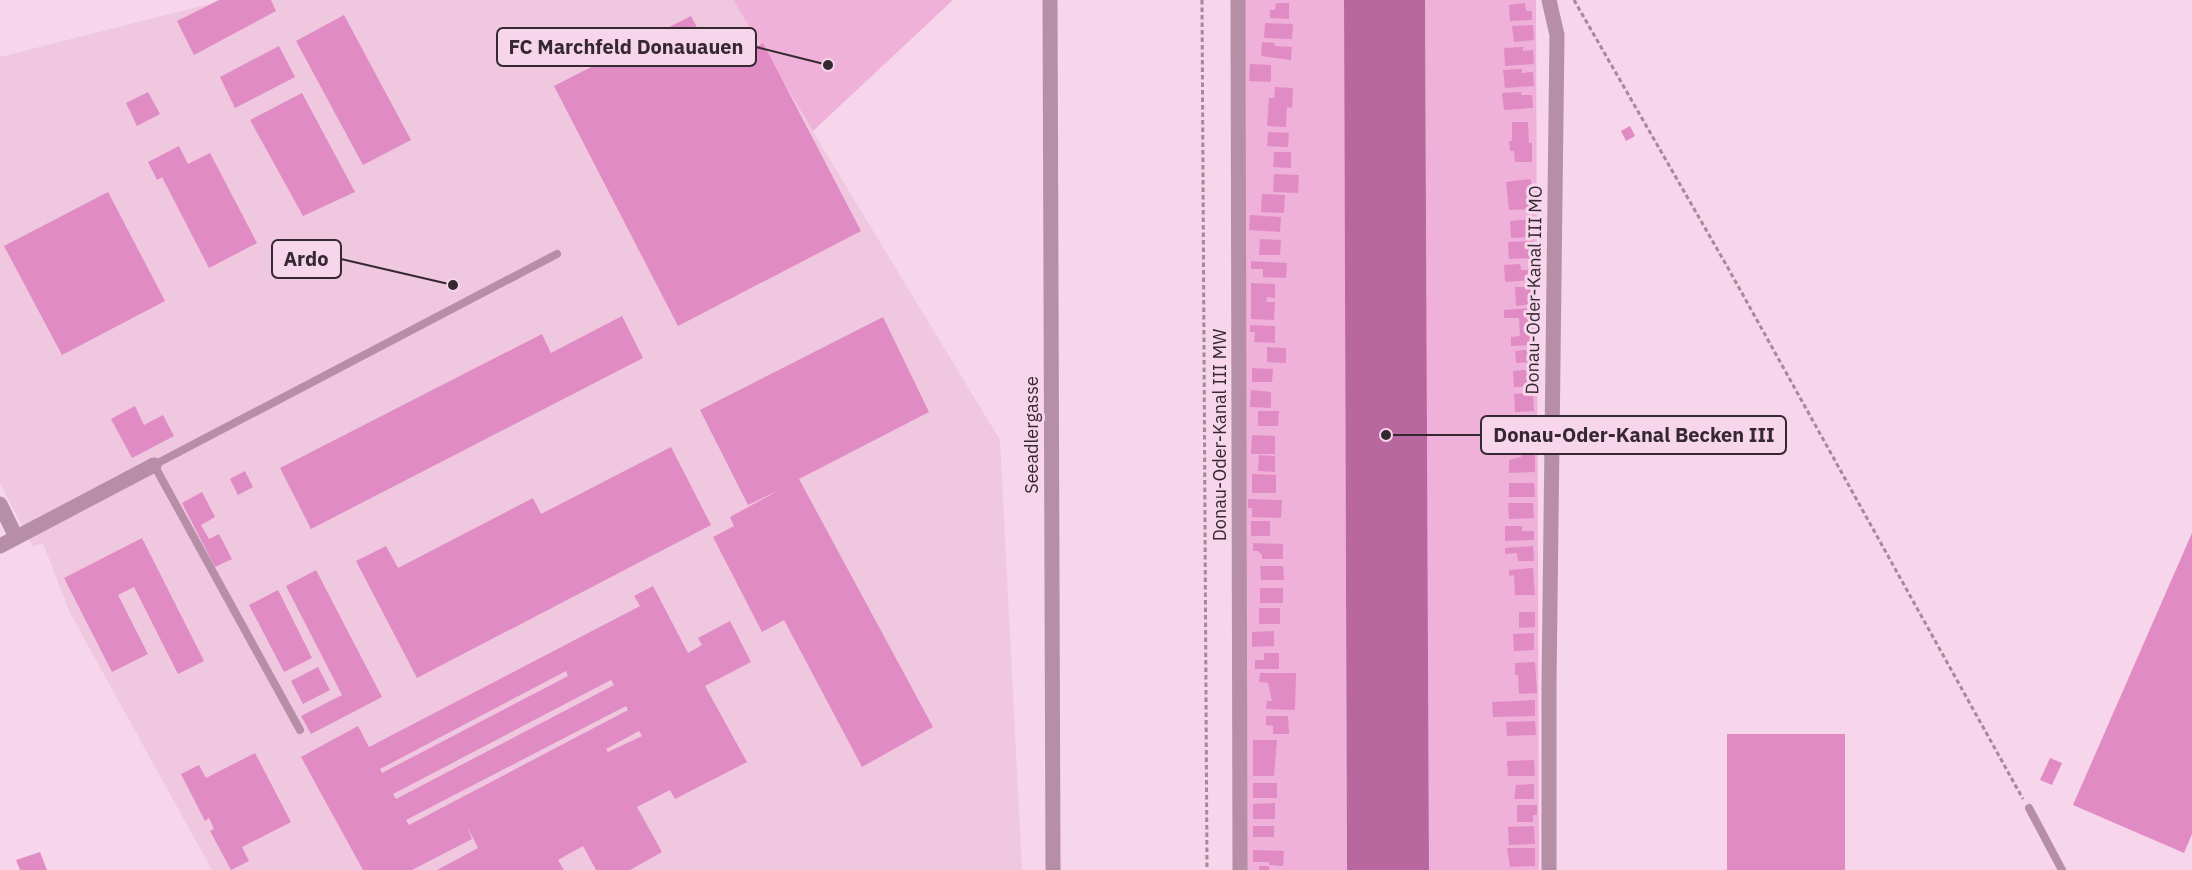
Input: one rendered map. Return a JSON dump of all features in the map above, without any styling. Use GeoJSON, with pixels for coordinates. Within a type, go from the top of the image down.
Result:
{"type":"FeatureCollection","features":[{"type":"Feature","properties":{"kind":"street","name":"Seeadlergasse"},"geometry":{"type":"LineString","coordinates":[[1050,0],[1053,870]]}},
{"type":"Feature","properties":{"kind":"street","name":"Donau-Oder-Kanal III MW"},"geometry":{"type":"LineString","coordinates":[[1238,0],[1240,870]]}},
{"type":"Feature","properties":{"kind":"street","name":"Donau-Oder-Kanal III MO"},"geometry":{"type":"LineString","coordinates":[[1549,870],[1557,35],[1550,0]]}},
{"type":"Feature","properties":{"kind":"street"},"geometry":{"type":"LineString","coordinates":[[0,546],[154,465]]}},
{"type":"Feature","properties":{"kind":"street"},"geometry":{"type":"LineString","coordinates":[[0,504],[16,537]]}},
{"type":"Feature","properties":{"kind":"lane"},"geometry":{"type":"LineString","coordinates":[[300,730],[154,465],[556,254]]}},
{"type":"Feature","properties":{"kind":"lane"},"geometry":{"type":"LineString","coordinates":[[2029,808],[2062,870]]}},
{"type":"Feature","properties":{"kind":"path"},"geometry":{"type":"LineString","coordinates":[[1202,0],[1207,870]]}},
{"type":"Feature","properties":{"kind":"path"},"geometry":{"type":"LineString","coordinates":[[1574,0],[1728,268],[2029,808]]}},
{"type":"Feature","properties":{"kind":"shaded area"},"geometry":{"type":"Polygon","coordinates":[[[225,0],[733,0],[1000,440],[1022,870],[212,870],[70,613],[43,543],[33,547],[0,483],[0,57],[225,0]]]}},
{"type":"Feature","properties":{"kind":"shaded area"},"geometry":{"type":"Polygon","coordinates":[[[733,0],[953,0],[813,131],[733,0]]]}},
{"type":"Feature","properties":{"kind":"shaded area"},"geometry":{"type":"Polygon","coordinates":[[[1245,0],[1344,0],[1347,870],[1247,870],[1245,0]]]}},
{"type":"Feature","properties":{"kind":"shaded area"},"geometry":{"type":"Polygon","coordinates":[[[1344,0],[1425,0],[1429,870],[1347,870],[1344,0]]]}},
{"type":"Feature","properties":{"kind":"shaded area"},"geometry":{"type":"Polygon","coordinates":[[[1425,0],[1536,0],[1539,870],[1429,870],[1425,0]]]}},
{"type":"Feature","properties":{"kind":"building"},"geometry":{"type":"Polygon","coordinates":[[[219,0],[271,0],[276,11],[194,55],[177,21],[219,0]]]}},
{"type":"Feature","properties":{"kind":"building"},"geometry":{"type":"Polygon","coordinates":[[[1276,3],[1289,3],[1289,19],[1270,18],[1270,10],[1275,10],[1276,3]]]}},
{"type":"Feature","properties":{"kind":"building"},"geometry":{"type":"Polygon","coordinates":[[[1525,3],[1526,11],[1532,11],[1532,20],[1510,21],[1509,5],[1525,3]]]}},
{"type":"Feature","properties":{"kind":"building"},"geometry":{"type":"Polygon","coordinates":[[[344,15],[411,140],[363,165],[296,41],[344,15]]]}},
{"type":"Feature","properties":{"kind":"building"},"geometry":{"type":"Polygon","coordinates":[[[691,16],[718,67],[763,43],[861,231],[678,326],[554,86],[691,16]]]}},
{"type":"Feature","properties":{"kind":"building"},"geometry":{"type":"Polygon","coordinates":[[[1265,23],[1293,24],[1292,39],[1264,38],[1265,23]]]}},
{"type":"Feature","properties":{"kind":"building"},"geometry":{"type":"Polygon","coordinates":[[[1533,25],[1534,40],[1514,42],[1512,26],[1533,25]]]}},
{"type":"Feature","properties":{"kind":"building"},"geometry":{"type":"Polygon","coordinates":[[[1262,42],[1275,43],[1274,46],[1292,47],[1291,60],[1261,56],[1262,42]]]}},
{"type":"Feature","properties":{"kind":"building"},"geometry":{"type":"Polygon","coordinates":[[[279,46],[295,77],[235,108],[220,77],[279,46]]]}},
{"type":"Feature","properties":{"kind":"building"},"geometry":{"type":"Polygon","coordinates":[[[1523,47],[1523,51],[1533,50],[1534,64],[1505,66],[1504,48],[1523,47]]]}},
{"type":"Feature","properties":{"kind":"building"},"geometry":{"type":"Polygon","coordinates":[[[1250,64],[1271,65],[1271,82],[1249,81],[1250,64]]]}},
{"type":"Feature","properties":{"kind":"building"},"geometry":{"type":"Polygon","coordinates":[[[1522,69],[1522,73],[1533,72],[1534,86],[1505,88],[1503,70],[1522,69]]]}},
{"type":"Feature","properties":{"kind":"building"},"geometry":{"type":"Polygon","coordinates":[[[1275,87],[1293,88],[1292,108],[1287,107],[1286,127],[1267,126],[1269,98],[1274,98],[1275,87]]]}},
{"type":"Feature","properties":{"kind":"building"},"geometry":{"type":"Polygon","coordinates":[[[148,92],[160,114],[137,126],[126,103],[148,92]]]}},
{"type":"Feature","properties":{"kind":"building"},"geometry":{"type":"Polygon","coordinates":[[[1521,92],[1521,95],[1532,95],[1533,108],[1504,110],[1502,93],[1521,92]]]}},
{"type":"Feature","properties":{"kind":"building"},"geometry":{"type":"Polygon","coordinates":[[[302,93],[355,192],[303,216],[250,120],[302,93]]]}},
{"type":"Feature","properties":{"kind":"building"},"geometry":{"type":"Polygon","coordinates":[[[1512,122],[1528,122],[1529,143],[1532,143],[1532,162],[1515,162],[1514,151],[1510,151],[1509,141],[1512,141],[1512,122]]]}},
{"type":"Feature","properties":{"kind":"building"},"geometry":{"type":"Polygon","coordinates":[[[1630,126],[1635,136],[1626,141],[1621,131],[1630,126]]]}},
{"type":"Feature","properties":{"kind":"building"},"geometry":{"type":"Polygon","coordinates":[[[1268,132],[1289,133],[1288,147],[1267,146],[1268,132]]]}},
{"type":"Feature","properties":{"kind":"building"},"geometry":{"type":"Polygon","coordinates":[[[179,146],[188,164],[210,153],[257,243],[209,268],[162,177],[157,180],[148,162],[179,146]]]}},
{"type":"Feature","properties":{"kind":"building"},"geometry":{"type":"Polygon","coordinates":[[[1274,152],[1291,152],[1291,168],[1273,167],[1274,152]]]}},
{"type":"Feature","properties":{"kind":"building"},"geometry":{"type":"Polygon","coordinates":[[[1274,174],[1299,175],[1298,193],[1273,192],[1274,174]]]}},
{"type":"Feature","properties":{"kind":"building"},"geometry":{"type":"Polygon","coordinates":[[[1531,179],[1533,209],[1509,210],[1506,182],[1531,179]]]}},
{"type":"Feature","properties":{"kind":"building"},"geometry":{"type":"Polygon","coordinates":[[[108,192],[165,301],[62,355],[4,246],[108,192]]]}},
{"type":"Feature","properties":{"kind":"building"},"geometry":{"type":"Polygon","coordinates":[[[1262,194],[1285,195],[1284,213],[1261,212],[1262,194]]]}},
{"type":"Feature","properties":{"kind":"building"},"geometry":{"type":"Polygon","coordinates":[[[1250,215],[1281,217],[1280,232],[1249,230],[1250,215]]]}},
{"type":"Feature","properties":{"kind":"building"},"geometry":{"type":"Polygon","coordinates":[[[1533,219],[1534,237],[1511,238],[1510,221],[1533,219]]]}},
{"type":"Feature","properties":{"kind":"building"},"geometry":{"type":"Polygon","coordinates":[[[1260,239],[1281,240],[1280,255],[1259,255],[1260,239]]]}},
{"type":"Feature","properties":{"kind":"building"},"geometry":{"type":"Polygon","coordinates":[[[1533,241],[1533,258],[1509,259],[1508,242],[1533,241]]]}},
{"type":"Feature","properties":{"kind":"building"},"geometry":{"type":"Polygon","coordinates":[[[1251,261],[1287,263],[1286,278],[1263,277],[1263,269],[1251,269],[1251,261]]]}},
{"type":"Feature","properties":{"kind":"building"},"geometry":{"type":"Polygon","coordinates":[[[1520,264],[1521,270],[1533,270],[1534,280],[1505,282],[1504,265],[1520,264]]]}},
{"type":"Feature","properties":{"kind":"building"},"geometry":{"type":"Polygon","coordinates":[[[1251,283],[1275,284],[1275,298],[1267,297],[1266,302],[1275,302],[1274,320],[1251,319],[1251,283]]]}},
{"type":"Feature","properties":{"kind":"building"},"geometry":{"type":"Polygon","coordinates":[[[1515,287],[1533,287],[1534,304],[1516,306],[1515,287]]]}},
{"type":"Feature","properties":{"kind":"building"},"geometry":{"type":"Polygon","coordinates":[[[1530,308],[1532,345],[1511,346],[1511,337],[1520,336],[1519,318],[1504,318],[1504,310],[1530,308]]]}},
{"type":"Feature","properties":{"kind":"building"},"geometry":{"type":"Polygon","coordinates":[[[622,316],[643,358],[311,529],[280,468],[542,334],[551,353],[622,316]]]}},
{"type":"Feature","properties":{"kind":"building"},"geometry":{"type":"Polygon","coordinates":[[[883,317],[929,412],[799,479],[933,727],[862,767],[784,620],[762,632],[713,537],[734,526],[730,517],[781,489],[748,505],[700,410],[883,317]]]}},
{"type":"Feature","properties":{"kind":"building"},"geometry":{"type":"Polygon","coordinates":[[[1250,325],[1275,326],[1275,343],[1254,342],[1255,332],[1250,332],[1250,325]]]}},
{"type":"Feature","properties":{"kind":"building"},"geometry":{"type":"Polygon","coordinates":[[[1267,347],[1286,348],[1286,363],[1267,362],[1267,347]]]}},
{"type":"Feature","properties":{"kind":"building"},"geometry":{"type":"Polygon","coordinates":[[[1533,349],[1534,362],[1516,363],[1515,351],[1533,349]]]}},
{"type":"Feature","properties":{"kind":"building"},"geometry":{"type":"Polygon","coordinates":[[[1252,368],[1273,369],[1272,382],[1252,382],[1252,368]]]}},
{"type":"Feature","properties":{"kind":"building"},"geometry":{"type":"Polygon","coordinates":[[[1536,369],[1534,386],[1514,387],[1513,371],[1536,369]]]}},
{"type":"Feature","properties":{"kind":"building"},"geometry":{"type":"Polygon","coordinates":[[[1251,390],[1271,392],[1271,408],[1250,407],[1251,390]]]}},
{"type":"Feature","properties":{"kind":"building"},"geometry":{"type":"Polygon","coordinates":[[[1533,393],[1534,411],[1515,412],[1514,394],[1533,393]]]}},
{"type":"Feature","properties":{"kind":"building"},"geometry":{"type":"Polygon","coordinates":[[[135,406],[144,425],[163,415],[174,436],[132,458],[111,419],[135,406]]]}},
{"type":"Feature","properties":{"kind":"building"},"geometry":{"type":"Polygon","coordinates":[[[1258,411],[1279,411],[1278,426],[1258,426],[1258,411]]]}},
{"type":"Feature","properties":{"kind":"building"},"geometry":{"type":"Polygon","coordinates":[[[1252,435],[1275,436],[1275,454],[1251,454],[1252,435]]]}},
{"type":"Feature","properties":{"kind":"building"},"geometry":{"type":"Polygon","coordinates":[[[1535,436],[1535,472],[1509,473],[1509,460],[1521,457],[1521,450],[1511,450],[1511,437],[1535,436]]]}},
{"type":"Feature","properties":{"kind":"building"},"geometry":{"type":"Polygon","coordinates":[[[671,447],[711,525],[417,678],[356,561],[386,546],[398,568],[533,498],[541,514],[671,447]]]}},
{"type":"Feature","properties":{"kind":"building"},"geometry":{"type":"Polygon","coordinates":[[[1259,455],[1275,456],[1275,472],[1258,471],[1259,455]]]}},
{"type":"Feature","properties":{"kind":"building"},"geometry":{"type":"Polygon","coordinates":[[[245,471],[253,487],[238,495],[230,479],[245,471]]]}},
{"type":"Feature","properties":{"kind":"building"},"geometry":{"type":"Polygon","coordinates":[[[1252,474],[1276,475],[1276,493],[1252,493],[1252,474]]]}},
{"type":"Feature","properties":{"kind":"building"},"geometry":{"type":"Polygon","coordinates":[[[1509,483],[1534,483],[1535,497],[1509,497],[1509,483]]]}},
{"type":"Feature","properties":{"kind":"building"},"geometry":{"type":"Polygon","coordinates":[[[202,492],[215,517],[201,525],[209,539],[219,534],[232,559],[215,567],[182,503],[202,492]]]}},
{"type":"Feature","properties":{"kind":"building"},"geometry":{"type":"Polygon","coordinates":[[[1248,499],[1282,500],[1281,518],[1252,517],[1252,508],[1248,508],[1248,499]]]}},
{"type":"Feature","properties":{"kind":"building"},"geometry":{"type":"Polygon","coordinates":[[[1508,503],[1533,503],[1534,518],[1509,519],[1508,503]]]}},
{"type":"Feature","properties":{"kind":"building"},"geometry":{"type":"Polygon","coordinates":[[[1251,521],[1270,521],[1270,536],[1251,536],[1251,521]]]}},
{"type":"Feature","properties":{"kind":"building"},"geometry":{"type":"Polygon","coordinates":[[[1505,526],[1522,526],[1522,531],[1534,531],[1534,540],[1505,541],[1505,526]]]}},
{"type":"Feature","properties":{"kind":"building"},"geometry":{"type":"Polygon","coordinates":[[[2192,533],[2192,834],[2184,853],[2073,805],[2192,533]]]}},
{"type":"Feature","properties":{"kind":"building"},"geometry":{"type":"Polygon","coordinates":[[[142,538],[204,661],[178,674],[134,587],[118,595],[148,654],[112,672],[64,578],[142,538]]]}},
{"type":"Feature","properties":{"kind":"building"},"geometry":{"type":"Polygon","coordinates":[[[1253,543],[1283,544],[1283,559],[1262,559],[1258,551],[1253,551],[1253,543]]]}},
{"type":"Feature","properties":{"kind":"building"},"geometry":{"type":"Polygon","coordinates":[[[1533,546],[1534,561],[1518,561],[1517,553],[1505,554],[1505,548],[1533,546]]]}},
{"type":"Feature","properties":{"kind":"building"},"geometry":{"type":"Polygon","coordinates":[[[1260,566],[1283,566],[1284,580],[1261,580],[1260,566]]]}},
{"type":"Feature","properties":{"kind":"building"},"geometry":{"type":"Polygon","coordinates":[[[1533,568],[1535,595],[1515,595],[1514,575],[1509,576],[1509,570],[1533,568]]]}},
{"type":"Feature","properties":{"kind":"building"},"geometry":{"type":"Polygon","coordinates":[[[316,570],[382,697],[311,734],[301,716],[342,695],[286,586],[316,570]]]}},
{"type":"Feature","properties":{"kind":"building"},"geometry":{"type":"Polygon","coordinates":[[[653,586],[688,653],[702,645],[698,638],[730,621],[751,662],[705,686],[747,762],[675,799],[670,790],[637,807],[662,852],[630,870],[596,870],[583,846],[558,860],[564,870],[437,870],[478,848],[467,826],[472,839],[412,870],[363,870],[301,757],[358,726],[369,747],[640,606],[634,596],[653,586]],[[566,671],[380,769],[382,773],[568,676],[566,671]],[[611,680],[393,794],[396,799],[614,685],[611,680]],[[626,706],[406,820],[409,825],[628,710],[626,706]],[[639,731],[606,749],[608,752],[642,736],[639,731]]]}},
{"type":"Feature","properties":{"kind":"building"},"geometry":{"type":"Polygon","coordinates":[[[1260,588],[1283,588],[1283,603],[1260,603],[1260,588]]]}},
{"type":"Feature","properties":{"kind":"building"},"geometry":{"type":"Polygon","coordinates":[[[278,590],[312,658],[284,672],[249,605],[278,590]]]}},
{"type":"Feature","properties":{"kind":"building"},"geometry":{"type":"Polygon","coordinates":[[[1259,608],[1280,608],[1280,624],[1259,624],[1259,608]]]}},
{"type":"Feature","properties":{"kind":"building"},"geometry":{"type":"Polygon","coordinates":[[[1519,612],[1535,612],[1535,627],[1519,628],[1519,612]]]}},
{"type":"Feature","properties":{"kind":"building"},"geometry":{"type":"Polygon","coordinates":[[[1274,631],[1274,646],[1252,647],[1252,632],[1274,631]]]}},
{"type":"Feature","properties":{"kind":"building"},"geometry":{"type":"Polygon","coordinates":[[[1534,633],[1534,650],[1514,651],[1513,634],[1534,633]]]}},
{"type":"Feature","properties":{"kind":"building"},"geometry":{"type":"Polygon","coordinates":[[[1264,653],[1279,653],[1279,669],[1255,669],[1255,660],[1264,660],[1264,653]]]}},
{"type":"Feature","properties":{"kind":"building"},"geometry":{"type":"Polygon","coordinates":[[[1535,662],[1537,693],[1519,694],[1515,663],[1535,662]]]}},
{"type":"Feature","properties":{"kind":"building"},"geometry":{"type":"Polygon","coordinates":[[[318,667],[330,690],[303,704],[291,681],[318,667]]]}},
{"type":"Feature","properties":{"kind":"building"},"geometry":{"type":"Polygon","coordinates":[[[1260,673],[1296,673],[1295,710],[1266,709],[1267,701],[1272,701],[1268,683],[1259,682],[1260,673]]]}},
{"type":"Feature","properties":{"kind":"building"},"geometry":{"type":"Polygon","coordinates":[[[1535,700],[1535,716],[1493,717],[1492,702],[1535,700]]]}},
{"type":"Feature","properties":{"kind":"building"},"geometry":{"type":"Polygon","coordinates":[[[1266,716],[1288,716],[1289,734],[1273,734],[1273,726],[1266,725],[1266,716]]]}},
{"type":"Feature","properties":{"kind":"building"},"geometry":{"type":"Polygon","coordinates":[[[1535,721],[1536,735],[1507,736],[1506,722],[1535,721]]]}},
{"type":"Feature","properties":{"kind":"building"},"geometry":{"type":"Polygon","coordinates":[[[1727,734],[1845,734],[1845,870],[1727,870],[1727,734]]]}},
{"type":"Feature","properties":{"kind":"building"},"geometry":{"type":"Polygon","coordinates":[[[1253,740],[1277,740],[1274,776],[1253,776],[1253,740]]]}},
{"type":"Feature","properties":{"kind":"building"},"geometry":{"type":"Polygon","coordinates":[[[255,753],[291,822],[242,847],[249,861],[231,870],[210,831],[214,829],[209,818],[205,821],[181,774],[199,765],[206,778],[255,753]]]}},
{"type":"Feature","properties":{"kind":"building"},"geometry":{"type":"Polygon","coordinates":[[[2050,758],[2062,763],[2052,785],[2040,780],[2050,758]]]}},
{"type":"Feature","properties":{"kind":"building"},"geometry":{"type":"Polygon","coordinates":[[[1534,760],[1535,776],[1508,776],[1507,761],[1534,760]]]}},
{"type":"Feature","properties":{"kind":"building"},"geometry":{"type":"Polygon","coordinates":[[[1253,783],[1277,783],[1277,798],[1253,798],[1253,783]]]}},
{"type":"Feature","properties":{"kind":"building"},"geometry":{"type":"Polygon","coordinates":[[[1534,784],[1534,799],[1514,799],[1516,785],[1534,784]]]}},
{"type":"Feature","properties":{"kind":"building"},"geometry":{"type":"Polygon","coordinates":[[[1275,803],[1275,819],[1253,819],[1253,804],[1275,803]]]}},
{"type":"Feature","properties":{"kind":"building"},"geometry":{"type":"Polygon","coordinates":[[[1517,805],[1537,805],[1537,815],[1533,815],[1533,822],[1517,822],[1517,805]]]}},
{"type":"Feature","properties":{"kind":"building"},"geometry":{"type":"Polygon","coordinates":[[[1253,826],[1274,826],[1274,837],[1253,837],[1253,826]]]}},
{"type":"Feature","properties":{"kind":"building"},"geometry":{"type":"Polygon","coordinates":[[[1534,826],[1535,844],[1509,845],[1508,827],[1534,826]]]}},
{"type":"Feature","properties":{"kind":"building"},"geometry":{"type":"Polygon","coordinates":[[[1507,848],[1535,848],[1535,866],[1510,867],[1507,848]]]}},
{"type":"Feature","properties":{"kind":"building"},"geometry":{"type":"Polygon","coordinates":[[[1253,850],[1284,851],[1283,866],[1269,865],[1269,862],[1253,862],[1253,850]]]}},
{"type":"Feature","properties":{"kind":"building"},"geometry":{"type":"Polygon","coordinates":[[[40,852],[47,870],[20,870],[16,860],[40,852]]]}},
{"type":"Feature","properties":{"kind":"building"},"geometry":{"type":"Polygon","coordinates":[[[1259,866],[1269,866],[1269,870],[1259,870],[1259,866]]]}},
{"type":"Feature","properties":{"kind":"place","name":"FC Marchfeld Donauauen"},"geometry":{"type":"Point","coordinates":[828,65]}},
{"type":"Feature","properties":{"kind":"place","name":"Ardo"},"geometry":{"type":"Point","coordinates":[453,285]}},
{"type":"Feature","properties":{"kind":"place","name":"Donau-Oder-Kanal Becken III"},"geometry":{"type":"Point","coordinates":[1386,435]}}]}
